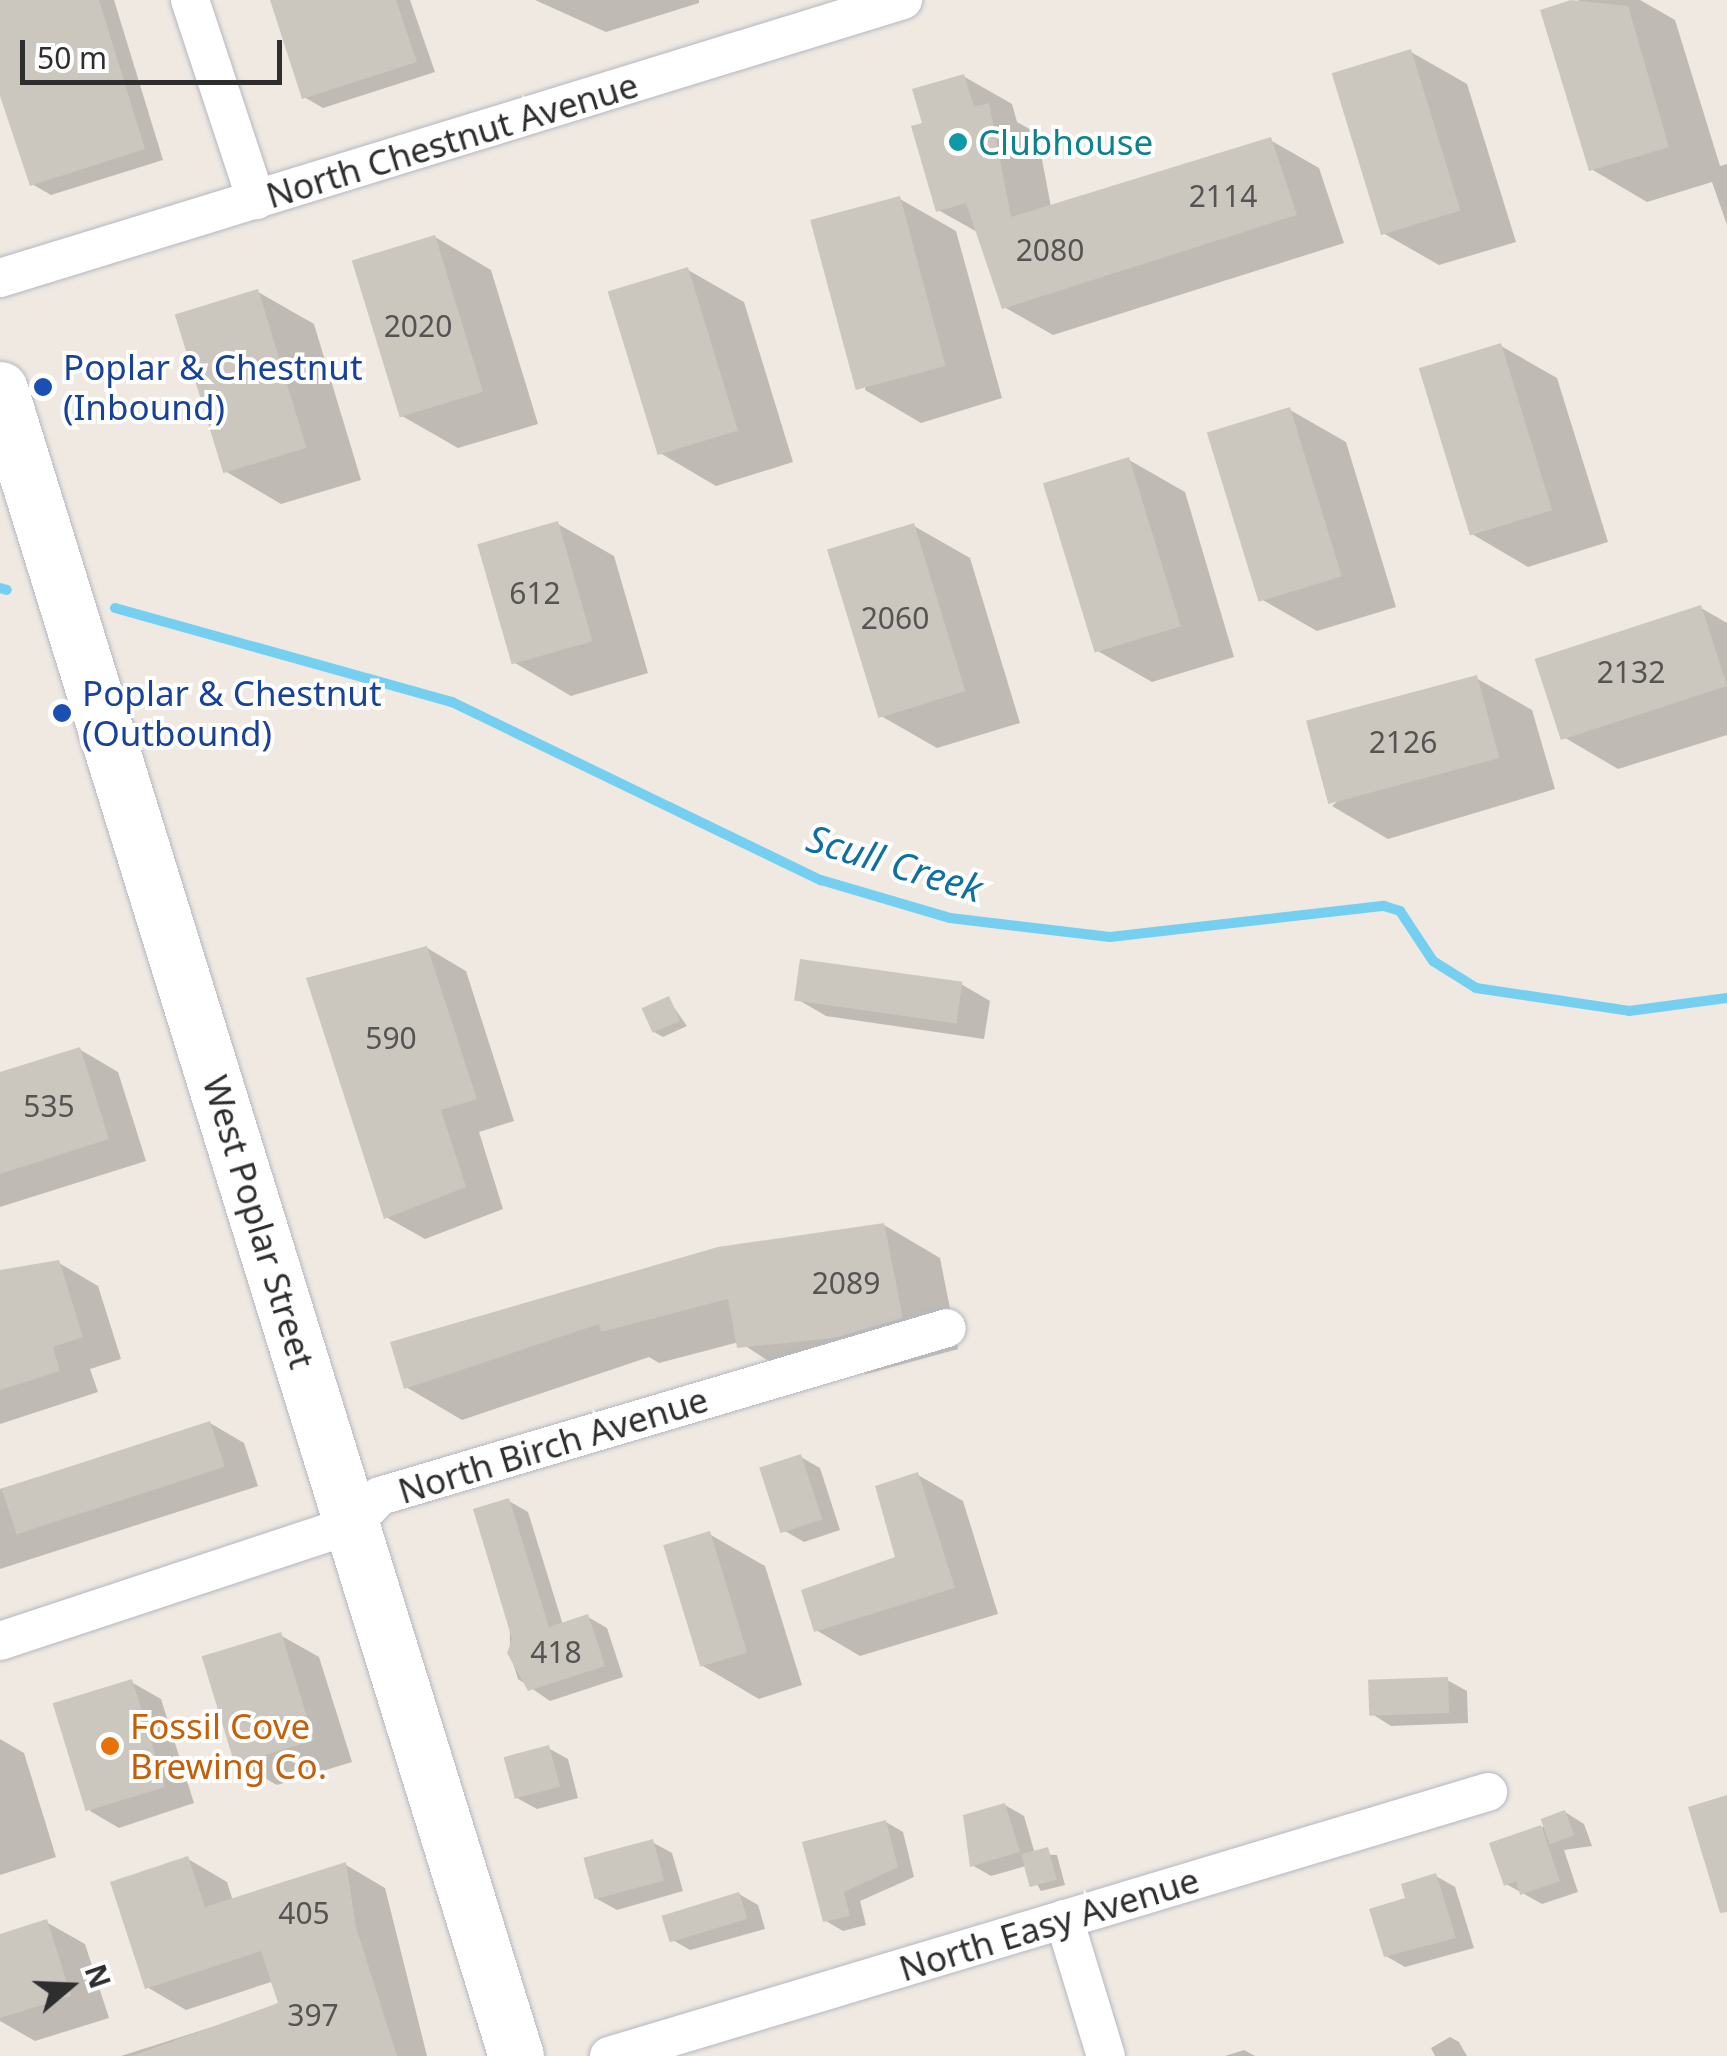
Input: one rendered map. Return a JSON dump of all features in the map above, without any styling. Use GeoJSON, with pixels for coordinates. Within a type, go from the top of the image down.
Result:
{"type":"FeatureCollection","features":[{"type":"Feature","properties":{"kind":"street"},"geometry":{"type":"LineString","coordinates":[[190,0],[256,200]]}},
{"type":"Feature","properties":{"kind":"street","name":"North Chestnut Avenue"},"geometry":{"type":"LineString","coordinates":[[0,278],[903,0]]}},
{"type":"Feature","properties":{"kind":"street","name":"West Poplar Street"},"geometry":{"type":"LineString","coordinates":[[0,389],[516,2056]]}},
{"type":"Feature","properties":{"kind":"street","name":"North Birch Avenue"},"geometry":{"type":"LineString","coordinates":[[0,1641],[354,1524],[380,1496],[946,1328]]}},
{"type":"Feature","properties":{"kind":"street","name":"North Easy Avenue"},"geometry":{"type":"LineString","coordinates":[[609,2056],[1488,1792]]}},
{"type":"Feature","properties":{"kind":"street"},"geometry":{"type":"LineString","coordinates":[[1064,1920],[1106,2056]]}},
{"type":"Feature","properties":{"kind":"building"},"geometry":{"type":"Polygon","coordinates":[[[0,0],[99,0],[145,149],[30,186],[0,96],[0,0]]]}},
{"type":"Feature","properties":{"kind":"building"},"geometry":{"type":"Polygon","coordinates":[[[270,0],[396,0],[417,62],[302,99],[270,0]]]}},
{"type":"Feature","properties":{"kind":"building"},"geometry":{"type":"Polygon","coordinates":[[[1571,0],[1628,6],[1669,147],[1589,171],[1540,10],[1571,0]]]}},
{"type":"Feature","properties":{"kind":"building"},"geometry":{"type":"Polygon","coordinates":[[[1411,49],[1460,211],[1381,235],[1332,73],[1411,49]]]}},
{"type":"Feature","properties":{"kind":"building"},"geometry":{"type":"Polygon","coordinates":[[[964,74],[974,107],[989,103],[1011,217],[1271,137],[1297,215],[1002,309],[966,203],[936,212],[911,126],[922,123],[912,89],[964,74]]]}},
{"type":"Feature","properties":{"kind":"building"},"geometry":{"type":"Polygon","coordinates":[[[900,196],[946,366],[856,390],[810,220],[900,196]]]}},
{"type":"Feature","properties":{"kind":"building"},"geometry":{"type":"Polygon","coordinates":[[[435,235],[483,392],[400,417],[352,260],[435,235]]]}},
{"type":"Feature","properties":{"kind":"building"},"geometry":{"type":"Polygon","coordinates":[[[688,267],[738,431],[658,455],[608,292],[688,267]]]}},
{"type":"Feature","properties":{"kind":"building"},"geometry":{"type":"Polygon","coordinates":[[[258,289],[307,448],[223,473],[175,314],[258,289]]]}},
{"type":"Feature","properties":{"kind":"building"},"geometry":{"type":"Polygon","coordinates":[[[1501,343],[1552,510],[1470,535],[1419,368],[1501,343]]]}},
{"type":"Feature","properties":{"kind":"building"},"geometry":{"type":"Polygon","coordinates":[[[1290,407],[1342,576],[1259,602],[1207,432],[1290,407]]]}},
{"type":"Feature","properties":{"kind":"building"},"geometry":{"type":"Polygon","coordinates":[[[1129,457],[1181,626],[1095,653],[1043,483],[1129,457]]]}},
{"type":"Feature","properties":{"kind":"building"},"geometry":{"type":"Polygon","coordinates":[[[558,521],[592,641],[512,664],[477,544],[558,521]]]}},
{"type":"Feature","properties":{"kind":"building"},"geometry":{"type":"Polygon","coordinates":[[[914,523],[965,691],[878,718],[827,550],[914,523]]]}},
{"type":"Feature","properties":{"kind":"building"},"geometry":{"type":"Polygon","coordinates":[[[1701,605],[1727,686],[1561,740],[1535,659],[1701,605]]]}},
{"type":"Feature","properties":{"kind":"building"},"geometry":{"type":"Polygon","coordinates":[[[1477,675],[1499,758],[1328,804],[1306,721],[1477,675]]]}},
{"type":"Feature","properties":{"kind":"building"},"geometry":{"type":"Polygon","coordinates":[[[427,946],[477,1099],[441,1110],[466,1187],[384,1219],[306,978],[427,946]]]}},
{"type":"Feature","properties":{"kind":"building"},"geometry":{"type":"Polygon","coordinates":[[[800,959],[962,982],[957,1023],[794,1001],[800,959]]]}},
{"type":"Feature","properties":{"kind":"building"},"geometry":{"type":"Polygon","coordinates":[[[669,996],[680,1021],[653,1033],[642,1008],[669,996]]]}},
{"type":"Feature","properties":{"kind":"building"},"geometry":{"type":"Polygon","coordinates":[[[80,1047],[109,1139],[0,1174],[0,1072],[80,1047]]]}},
{"type":"Feature","properties":{"kind":"building"},"geometry":{"type":"Polygon","coordinates":[[[884,1223],[903,1318],[834,1338],[737,1348],[728,1299],[601,1332],[599,1324],[404,1389],[390,1342],[718,1247],[884,1223]]]}},
{"type":"Feature","properties":{"kind":"building"},"geometry":{"type":"Polygon","coordinates":[[[59,1260],[83,1337],[53,1347],[60,1371],[0,1390],[0,1270],[59,1260]]]}},
{"type":"Feature","properties":{"kind":"building"},"geometry":{"type":"Polygon","coordinates":[[[210,1421],[225,1467],[17,1534],[2,1489],[210,1421]]]}},
{"type":"Feature","properties":{"kind":"building"},"geometry":{"type":"Polygon","coordinates":[[[801,1454],[822,1520],[780,1533],[759,1468],[801,1454]]]}},
{"type":"Feature","properties":{"kind":"building"},"geometry":{"type":"Polygon","coordinates":[[[918,1472],[955,1588],[814,1632],[801,1590],[895,1557],[875,1486],[918,1472]]]}},
{"type":"Feature","properties":{"kind":"building"},"geometry":{"type":"Polygon","coordinates":[[[509,1498],[549,1627],[588,1614],[605,1666],[528,1691],[507,1653],[512,1639],[473,1509],[509,1498]]]}},
{"type":"Feature","properties":{"kind":"building"},"geometry":{"type":"Polygon","coordinates":[[[710,1531],[747,1652],[700,1667],[663,1545],[710,1531]]]}},
{"type":"Feature","properties":{"kind":"building"},"geometry":{"type":"Polygon","coordinates":[[[281,1632],[314,1740],[235,1764],[202,1656],[281,1632]]]}},
{"type":"Feature","properties":{"kind":"building"},"geometry":{"type":"Polygon","coordinates":[[[1448,1677],[1449,1713],[1369,1716],[1368,1680],[1448,1677]]]}},
{"type":"Feature","properties":{"kind":"building","name":"Fossil Cove Brewing Co."},"geometry":{"type":"Polygon","coordinates":[[[132,1679],[165,1787],[86,1811],[53,1703],[132,1679]]]}},
{"type":"Feature","properties":{"kind":"building"},"geometry":{"type":"Polygon","coordinates":[[[549,1745],[560,1787],[515,1799],[504,1757],[549,1745]]]}},
{"type":"Feature","properties":{"kind":"building"},"geometry":{"type":"Polygon","coordinates":[[[1727,1795],[1727,1912],[1720,1913],[1688,1807],[1727,1795]]]}},
{"type":"Feature","properties":{"kind":"building"},"geometry":{"type":"Polygon","coordinates":[[[1005,1803],[1020,1852],[970,1867],[963,1815],[1005,1803]]]}},
{"type":"Feature","properties":{"kind":"building"},"geometry":{"type":"Polygon","coordinates":[[[1565,1810],[1574,1835],[1550,1844],[1541,1819],[1565,1810]]]}},
{"type":"Feature","properties":{"kind":"building"},"geometry":{"type":"Polygon","coordinates":[[[886,1820],[898,1867],[844,1892],[850,1916],[823,1922],[802,1842],[886,1820]]]}},
{"type":"Feature","properties":{"kind":"building"},"geometry":{"type":"Polygon","coordinates":[[[1541,1825],[1560,1881],[1520,1895],[1516,1881],[1504,1886],[1489,1843],[1541,1825]]]}},
{"type":"Feature","properties":{"kind":"building"},"geometry":{"type":"Polygon","coordinates":[[[653,1839],[664,1881],[595,1899],[583,1858],[653,1839]]]}},
{"type":"Feature","properties":{"kind":"building"},"geometry":{"type":"Polygon","coordinates":[[[1048,1847],[1057,1880],[1030,1887],[1021,1854],[1048,1847]]]}},
{"type":"Feature","properties":{"kind":"building"},"geometry":{"type":"Polygon","coordinates":[[[188,1856],[205,1907],[346,1862],[356,1927],[397,2056],[132,2056],[278,2003],[261,1951],[145,1989],[110,1882],[188,1856]]]}},
{"type":"Feature","properties":{"kind":"building"},"geometry":{"type":"Polygon","coordinates":[[[1436,1873],[1456,1938],[1384,1957],[1369,1909],[1405,1898],[1401,1884],[1436,1873]]]}},
{"type":"Feature","properties":{"kind":"building"},"geometry":{"type":"Polygon","coordinates":[[[739,1892],[747,1919],[670,1942],[662,1916],[739,1892]]]}},
{"type":"Feature","properties":{"kind":"building"},"geometry":{"type":"Polygon","coordinates":[[[47,1919],[71,1996],[0,2018],[0,1934],[47,1919]]]}},
{"type":"Feature","properties":{"kind":"waterway","name":"Scull Creek"},"geometry":{"type":"LineString","coordinates":[[0,588],[7,590]]}},
{"type":"Feature","properties":{"kind":"waterway","name":"Scull Creek"},"geometry":{"type":"LineString","coordinates":[[115,608],[452,702],[821,880],[950,918],[1110,937],[1384,906],[1400,911],[1433,961],[1476,988],[1629,1011],[1727,998]]}},
{"type":"Feature","properties":{"kind":"place","name":"Clubhouse"},"geometry":{"type":"Point","coordinates":[958,142]}},
{"type":"Feature","properties":{"kind":"place","name":"Poplar & Chestnut (Inbound)"},"geometry":{"type":"Point","coordinates":[43,387]}},
{"type":"Feature","properties":{"kind":"place","name":"Poplar & Chestnut (Outbound)"},"geometry":{"type":"Point","coordinates":[62,713]}},
{"type":"Feature","properties":{"kind":"place","name":"Fossil Cove Brewing Co."},"geometry":{"type":"Point","coordinates":[110,1746]}}]}
